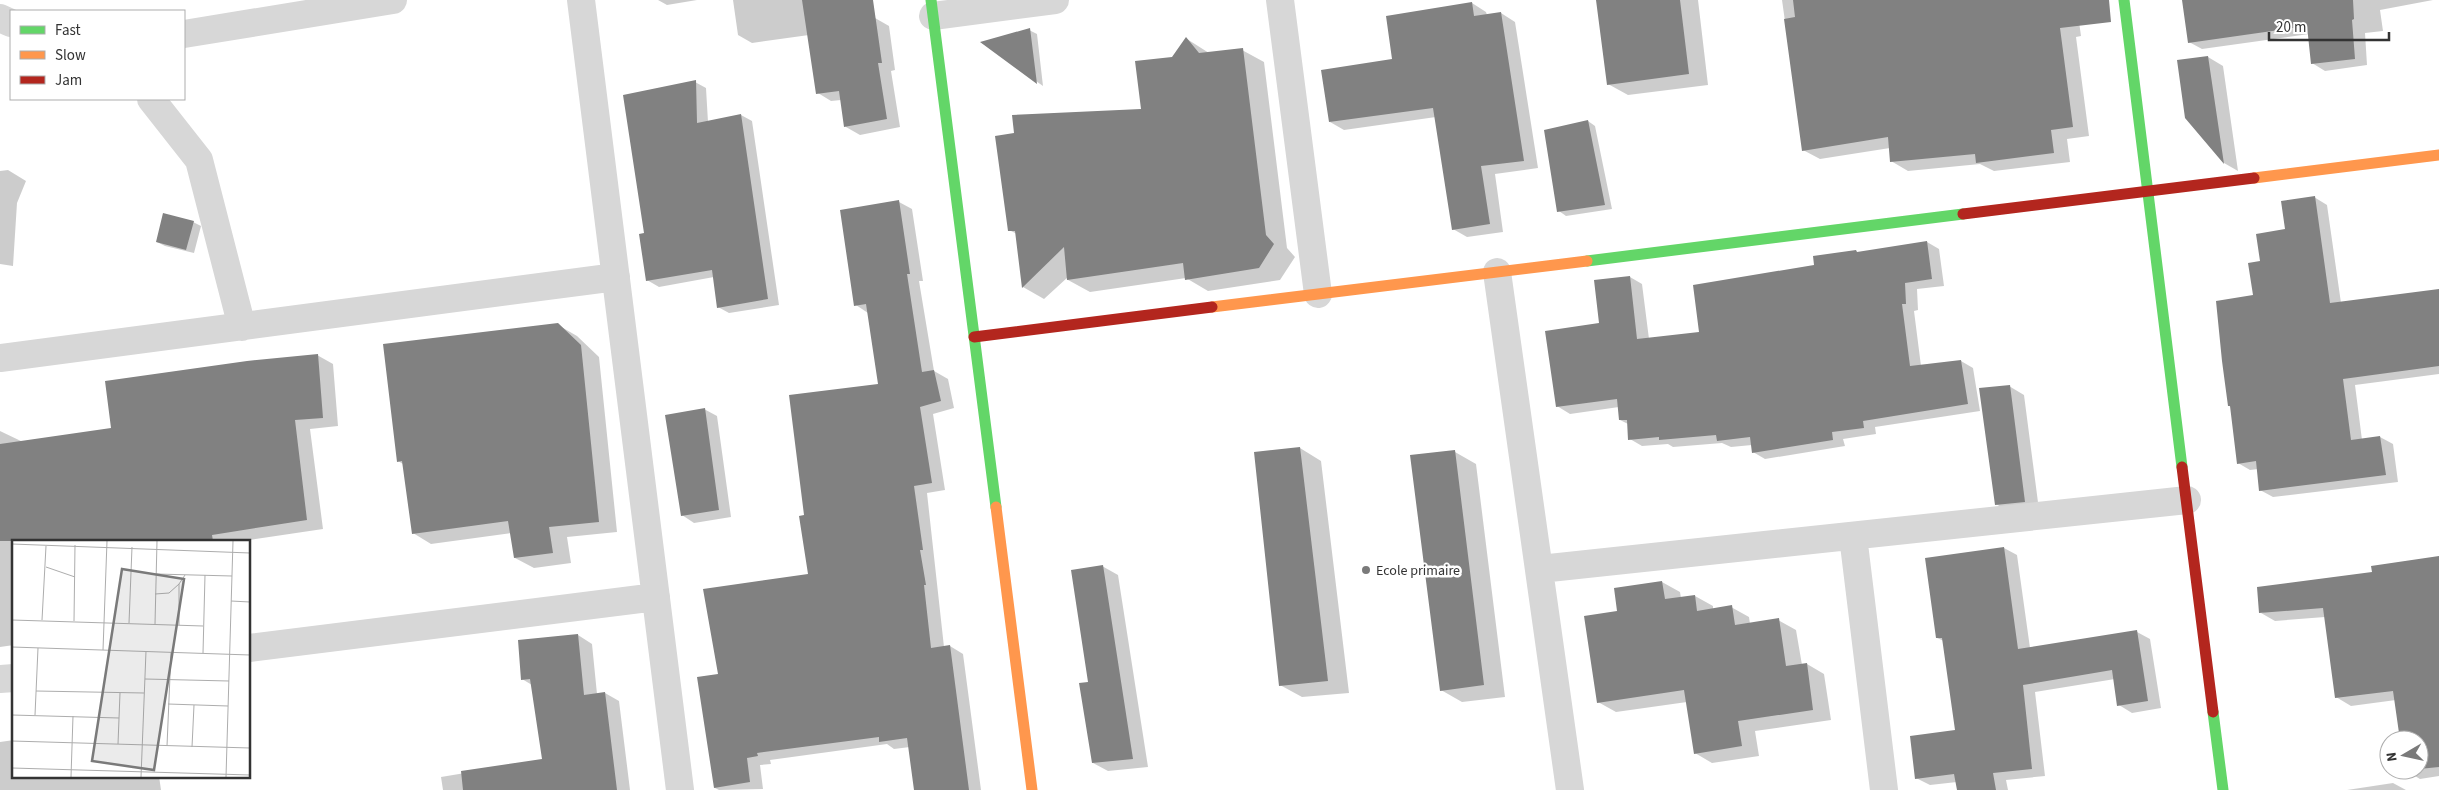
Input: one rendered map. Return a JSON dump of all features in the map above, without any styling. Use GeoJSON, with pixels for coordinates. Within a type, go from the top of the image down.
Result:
{"type":"FeatureCollection","features":[{"type":"Feature","properties":{"kind":"street"},"geometry":{"type":"LineString","coordinates":[[185,34],[393,0]]}},
{"type":"Feature","properties":{"kind":"street"},"geometry":{"type":"LineString","coordinates":[[581,0],[680,790]]}},
{"type":"Feature","properties":{"kind":"street"},"geometry":{"type":"LineString","coordinates":[[1032,790],[932,8],[1056,0]]}},
{"type":"Feature","properties":{"kind":"street"},"geometry":{"type":"LineString","coordinates":[[1280,0],[1318,294]]}},
{"type":"Feature","properties":{"kind":"street"},"geometry":{"type":"LineString","coordinates":[[2124,0],[2224,790]]}},
{"type":"Feature","properties":{"kind":"street"},"geometry":{"type":"LineString","coordinates":[[152,100],[199,160],[242,327]]}},
{"type":"Feature","properties":{"kind":"street"},"geometry":{"type":"LineString","coordinates":[[974,337],[2439,155]]}},
{"type":"Feature","properties":{"kind":"street"},"geometry":{"type":"LineString","coordinates":[[1496,272],[1540,568],[1570,790]]}},
{"type":"Feature","properties":{"kind":"street"},"geometry":{"type":"LineString","coordinates":[[0,358],[616,277]]}},
{"type":"Feature","properties":{"kind":"street"},"geometry":{"type":"LineString","coordinates":[[1540,568],[2187,500]]}},
{"type":"Feature","properties":{"kind":"street"},"geometry":{"type":"LineString","coordinates":[[1853,536],[1884,790]]}},
{"type":"Feature","properties":{"kind":"street"},"geometry":{"type":"LineString","coordinates":[[250,648],[656,597]]}},
{"type":"Feature","properties":{"kind":"building"},"geometry":{"type":"Polygon","coordinates":[[[802,0],[873,0],[882,63],[878,63],[887,119],[844,127],[839,91],[816,94],[802,0]]]}},
{"type":"Feature","properties":{"kind":"building"},"geometry":{"type":"Polygon","coordinates":[[[1596,0],[1680,0],[1689,74],[1607,85],[1596,0]]]}},
{"type":"Feature","properties":{"kind":"building"},"geometry":{"type":"Polygon","coordinates":[[[1793,0],[2109,0],[2111,22],[2060,28],[2073,127],[2051,130],[2054,153],[1976,163],[1975,154],[1890,162],[1888,137],[1802,151],[1784,19],[1795,17],[1793,0]]]}},
{"type":"Feature","properties":{"kind":"building"},"geometry":{"type":"Polygon","coordinates":[[[2182,0],[2353,0],[2354,19],[2352,20],[2355,59],[2311,64],[2307,26],[2188,43],[2182,0]]]}},
{"type":"Feature","properties":{"kind":"building"},"geometry":{"type":"Polygon","coordinates":[[[1472,2],[1474,16],[1501,12],[1524,161],[1481,166],[1490,224],[1452,230],[1433,108],[1329,122],[1321,70],[1392,59],[1386,16],[1472,2]]]}},
{"type":"Feature","properties":{"kind":"building"},"geometry":{"type":"Polygon","coordinates":[[[1030,28],[1037,84],[980,42],[1030,28]]]}},
{"type":"Feature","properties":{"kind":"building"},"geometry":{"type":"Polygon","coordinates":[[[1186,37],[1199,53],[1243,48],[1266,235],[1274,244],[1259,268],[1185,280],[1183,263],[1067,280],[1064,247],[1022,288],[1015,231],[1008,231],[995,136],[1014,133],[1012,115],[1141,109],[1135,61],[1172,57],[1186,37]]]}},
{"type":"Feature","properties":{"kind":"building"},"geometry":{"type":"Polygon","coordinates":[[[2208,56],[2224,164],[2185,118],[2177,60],[2208,56]]]}},
{"type":"Feature","properties":{"kind":"building"},"geometry":{"type":"Polygon","coordinates":[[[696,80],[697,123],[741,114],[768,299],[717,308],[712,270],[646,281],[639,234],[644,233],[623,95],[696,80]]]}},
{"type":"Feature","properties":{"kind":"building"},"geometry":{"type":"Polygon","coordinates":[[[1588,120],[1605,205],[1557,212],[1544,130],[1588,120]]]}},
{"type":"Feature","properties":{"kind":"building"},"geometry":{"type":"Polygon","coordinates":[[[2315,196],[2330,303],[2439,289],[2439,366],[2343,379],[2351,440],[2380,436],[2386,475],[2259,491],[2256,461],[2237,464],[2222,361],[2216,301],[2253,295],[2248,263],[2260,261],[2256,234],[2285,229],[2281,201],[2315,196]]]}},
{"type":"Feature","properties":{"kind":"building"},"geometry":{"type":"Polygon","coordinates":[[[899,200],[910,274],[907,274],[922,372],[934,370],[941,401],[920,407],[932,483],[914,486],[923,550],[920,550],[926,585],[924,585],[931,648],[950,645],[969,790],[914,790],[907,738],[879,742],[879,737],[757,753],[758,756],[747,758],[750,782],[714,788],[697,677],[718,674],[703,589],[808,574],[799,516],[804,515],[789,395],[878,384],[866,304],[854,306],[840,210],[899,200]]]}},
{"type":"Feature","properties":{"kind":"building"},"geometry":{"type":"Polygon","coordinates":[[[163,213],[194,221],[186,250],[156,242],[163,213]]]}},
{"type":"Feature","properties":{"kind":"building"},"geometry":{"type":"Polygon","coordinates":[[[1927,241],[1932,279],[1905,283],[1906,304],[1902,304],[1910,366],[1961,360],[1968,404],[1863,421],[1864,428],[1832,432],[1833,440],[1752,453],[1750,437],[1717,441],[1716,435],[1659,440],[1659,437],[1628,440],[1627,420],[1619,420],[1617,399],[1556,407],[1545,331],[1599,323],[1594,280],[1630,276],[1637,339],[1699,332],[1693,285],[1814,265],[1813,256],[1856,250],[1857,252],[1927,241]]]}},
{"type":"Feature","properties":{"kind":"building"},"geometry":{"type":"Polygon","coordinates":[[[558,323],[581,345],[599,522],[549,527],[553,553],[514,558],[508,521],[412,534],[402,461],[397,462],[383,344],[558,323]]]}},
{"type":"Feature","properties":{"kind":"building"},"geometry":{"type":"Polygon","coordinates":[[[318,354],[323,418],[295,420],[307,520],[212,535],[213,540],[0,541],[0,444],[111,428],[105,381],[247,361],[318,354]]]}},
{"type":"Feature","properties":{"kind":"building"},"geometry":{"type":"Polygon","coordinates":[[[2010,385],[2025,502],[1995,505],[1979,388],[2010,385]]]}},
{"type":"Feature","properties":{"kind":"building"},"geometry":{"type":"Polygon","coordinates":[[[705,408],[719,510],[681,516],[665,415],[705,408]]]}},
{"type":"Feature","properties":{"kind":"building"},"geometry":{"type":"Polygon","coordinates":[[[1300,447],[1328,681],[1279,686],[1254,452],[1300,447]]]}},
{"type":"Feature","properties":{"kind":"building"},"geometry":{"type":"Polygon","coordinates":[[[1455,450],[1484,685],[1440,691],[1410,455],[1455,450]]]}},
{"type":"Feature","properties":{"kind":"building"},"geometry":{"type":"Polygon","coordinates":[[[2004,547],[2018,649],[2137,630],[2148,701],[2117,706],[2112,670],[2023,685],[2032,769],[1993,773],[1996,790],[1957,790],[1954,774],[1915,779],[1910,736],[1955,730],[1942,638],[1936,638],[1925,558],[2004,547]]]}},
{"type":"Feature","properties":{"kind":"building"},"geometry":{"type":"Polygon","coordinates":[[[2439,556],[2439,767],[2429,768],[2429,730],[2399,730],[2393,691],[2335,698],[2323,608],[2259,613],[2257,587],[2372,572],[2371,566],[2439,556]]]}},
{"type":"Feature","properties":{"kind":"building"},"geometry":{"type":"Polygon","coordinates":[[[1103,565],[1133,759],[1092,763],[1079,683],[1088,682],[1071,570],[1103,565]]]}},
{"type":"Feature","properties":{"kind":"building"},"geometry":{"type":"Polygon","coordinates":[[[1662,581],[1665,599],[1695,595],[1697,611],[1732,605],[1735,625],[1779,618],[1786,666],[1807,663],[1813,710],[1738,721],[1742,746],[1694,754],[1684,690],[1597,703],[1584,616],[1617,611],[1614,588],[1662,581]]]}},
{"type":"Feature","properties":{"kind":"building"},"geometry":{"type":"Polygon","coordinates":[[[578,634],[584,695],[605,692],[617,790],[463,790],[461,771],[542,759],[530,679],[521,680],[518,640],[578,634]]]}},
{"type":"Feature","properties":{"kind":"traffic: fast"},"geometry":{"type":"LineString","coordinates":[[931,0],[996,507]]}},
{"type":"Feature","properties":{"kind":"traffic: fast"},"geometry":{"type":"LineString","coordinates":[[2124,0],[2182,467]]}},
{"type":"Feature","properties":{"kind":"traffic: fast"},"geometry":{"type":"LineString","coordinates":[[1587,261],[1963,214]]}},
{"type":"Feature","properties":{"kind":"traffic: fast"},"geometry":{"type":"LineString","coordinates":[[2213,712],[2223,790]]}},
{"type":"Feature","properties":{"kind":"traffic: slow"},"geometry":{"type":"LineString","coordinates":[[2254,178],[2439,155]]}},
{"type":"Feature","properties":{"kind":"traffic: slow"},"geometry":{"type":"LineString","coordinates":[[1212,307],[1587,261]]}},
{"type":"Feature","properties":{"kind":"traffic: slow"},"geometry":{"type":"LineString","coordinates":[[996,507],[1032,790]]}},
{"type":"Feature","properties":{"kind":"traffic: jam"},"geometry":{"type":"LineString","coordinates":[[1963,214],[2254,178]]}},
{"type":"Feature","properties":{"kind":"traffic: jam"},"geometry":{"type":"LineString","coordinates":[[974,337],[1212,307]]}},
{"type":"Feature","properties":{"kind":"traffic: jam"},"geometry":{"type":"LineString","coordinates":[[2182,467],[2213,712]]}},
{"type":"Feature","properties":{"kind":"place","name":"Ecole primaire"},"geometry":{"type":"Point","coordinates":[1366,570]}}]}
